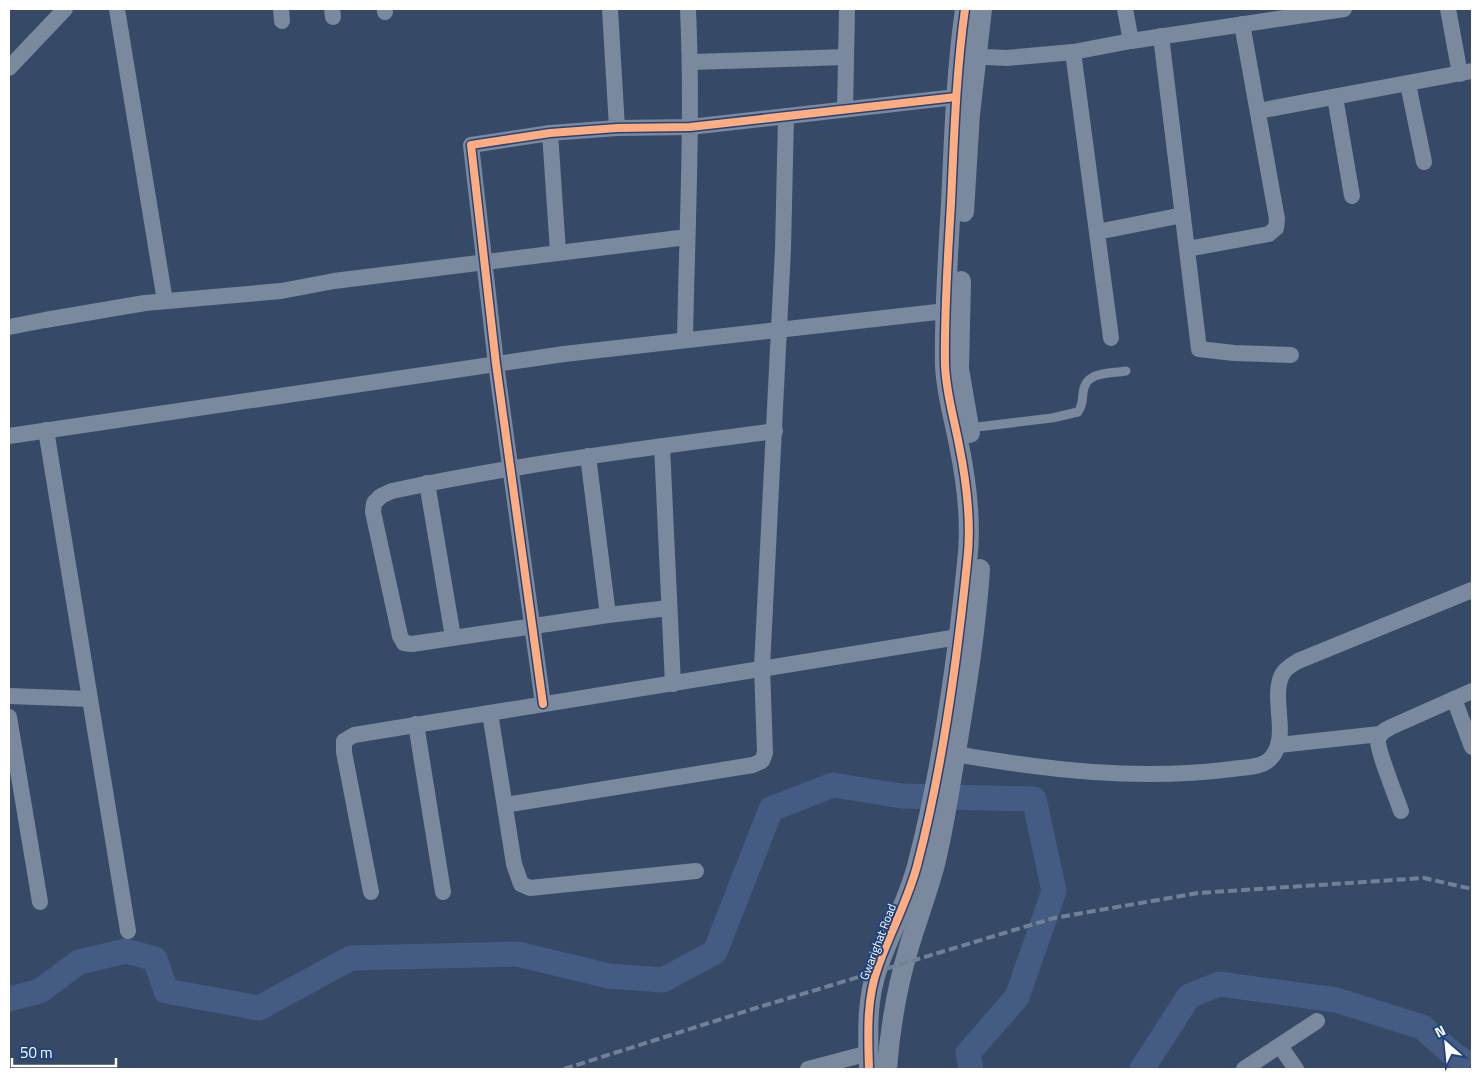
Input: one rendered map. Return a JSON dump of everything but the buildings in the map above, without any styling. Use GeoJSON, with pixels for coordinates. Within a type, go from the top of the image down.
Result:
{"type":"FeatureCollection","features":[{"type":"Feature","properties":{"kind":"street"},"geometry":{"type":"LineString","coordinates":[[9,68],[65,9]]}},
{"type":"Feature","properties":{"kind":"street"},"geometry":{"type":"LineString","coordinates":[[117,9],[165,301]]}},
{"type":"Feature","properties":{"kind":"street"},"geometry":{"type":"LineString","coordinates":[[610,9],[616,128]]}},
{"type":"Feature","properties":{"kind":"street"},"geometry":{"type":"LineString","coordinates":[[685,339],[691,62],[688,9]]}},
{"type":"Feature","properties":{"kind":"street"},"geometry":{"type":"LineString","coordinates":[[845,109],[847,9]]}},
{"type":"Feature","properties":{"kind":"street"},"geometry":{"type":"LineString","coordinates":[[887,1069],[890,1034],[909,947],[935,867],[934,829],[949,763],[977,603],[982,523],[981,493],[959,369],[960,295],[970,114],[965,9]]}},
{"type":"Feature","properties":{"kind":"street"},"geometry":{"type":"LineString","coordinates":[[949,763],[958,637],[969,543],[968,500],[959,442],[948,399],[945,367],[946,311],[956,97],[982,9]]}},
{"type":"Feature","properties":{"kind":"street"},"geometry":{"type":"LineString","coordinates":[[1125,9],[1131,41]]}},
{"type":"Feature","properties":{"kind":"street"},"geometry":{"type":"LineString","coordinates":[[968,56],[1006,58],[1073,52],[1161,36],[1344,9]]}},
{"type":"Feature","properties":{"kind":"street"},"geometry":{"type":"LineString","coordinates":[[1258,111],[1466,72],[1448,9]]}},
{"type":"Feature","properties":{"kind":"street"},"geometry":{"type":"LineString","coordinates":[[1187,249],[1269,234],[1276,228],[1277,219],[1242,24]]}},
{"type":"Feature","properties":{"kind":"street"},"geometry":{"type":"LineString","coordinates":[[1161,36],[1199,349],[1234,353],[1291,355]]}},
{"type":"Feature","properties":{"kind":"street"},"geometry":{"type":"LineString","coordinates":[[1073,52],[1112,338]]}},
{"type":"Feature","properties":{"kind":"street"},"geometry":{"type":"LineString","coordinates":[[691,62],[846,57]]}},
{"type":"Feature","properties":{"kind":"street"},"geometry":{"type":"LineString","coordinates":[[1408,84],[1424,162]]}},
{"type":"Feature","properties":{"kind":"street"},"geometry":{"type":"LineString","coordinates":[[543,704],[496,364],[472,145],[550,133],[616,128],[690,127],[956,97]]}},
{"type":"Feature","properties":{"kind":"street"},"geometry":{"type":"LineString","coordinates":[[1334,97],[1352,196]]}},
{"type":"Feature","properties":{"kind":"street"},"geometry":{"type":"LineString","coordinates":[[505,805],[753,765],[762,761],[765,753],[762,667],[783,249],[786,116]]}},
{"type":"Feature","properties":{"kind":"street"},"geometry":{"type":"LineString","coordinates":[[550,133],[558,252]]}},
{"type":"Feature","properties":{"kind":"street"},"geometry":{"type":"LineString","coordinates":[[1097,232],[1183,215]]}},
{"type":"Feature","properties":{"kind":"street"},"geometry":{"type":"LineString","coordinates":[[9,327],[87,312],[165,301],[282,291],[334,281],[485,263],[558,252],[687,238]]}},
{"type":"Feature","properties":{"kind":"street"},"geometry":{"type":"LineString","coordinates":[[10,435],[564,354],[946,311]]}},
{"type":"Feature","properties":{"kind":"street"},"geometry":{"type":"LineString","coordinates":[[46,430],[128,931]]}},
{"type":"Feature","properties":{"kind":"street"},"geometry":{"type":"LineString","coordinates":[[669,608],[532,625],[412,644],[404,643],[400,636],[373,512],[374,502],[392,491],[511,468],[775,431]]}},
{"type":"Feature","properties":{"kind":"street"},"geometry":{"type":"LineString","coordinates":[[662,446],[673,684]]}},
{"type":"Feature","properties":{"kind":"street"},"geometry":{"type":"LineString","coordinates":[[588,456],[608,615]]}},
{"type":"Feature","properties":{"kind":"street"},"geometry":{"type":"LineString","coordinates":[[428,484],[453,637]]}},
{"type":"Feature","properties":{"kind":"street"},"geometry":{"type":"LineString","coordinates":[[949,763],[1010,763],[1068,771],[1157,774],[1207,772],[1258,766],[1271,759],[1279,745],[1279,684],[1283,672],[1298,661],[1472,590]]}},
{"type":"Feature","properties":{"kind":"street"},"geometry":{"type":"LineString","coordinates":[[371,892],[344,752],[344,741],[354,735],[673,684],[762,667],[958,637]]}},
{"type":"Feature","properties":{"kind":"street"},"geometry":{"type":"LineString","coordinates":[[1279,745],[1380,734],[1391,727],[1472,691]]}},
{"type":"Feature","properties":{"kind":"street"},"geometry":{"type":"LineString","coordinates":[[9,696],[90,700]]}},
{"type":"Feature","properties":{"kind":"street"},"geometry":{"type":"LineString","coordinates":[[1454,699],[1472,747]]}},
{"type":"Feature","properties":{"kind":"street"},"geometry":{"type":"LineString","coordinates":[[490,713],[514,864],[521,884],[530,888],[696,871]]}},
{"type":"Feature","properties":{"kind":"street"},"geometry":{"type":"LineString","coordinates":[[9,717],[40,902]]}},
{"type":"Feature","properties":{"kind":"street"},"geometry":{"type":"LineString","coordinates":[[416,724],[443,892]]}},
{"type":"Feature","properties":{"kind":"street"},"geometry":{"type":"LineString","coordinates":[[1380,734],[1378,741],[1380,751],[1401,811]]}},
{"type":"Feature","properties":{"kind":"street","name":"Gwarighat Road"},"geometry":{"type":"LineString","coordinates":[[869,1061],[869,1007],[877,968],[934,829]]}},
{"type":"Feature","properties":{"kind":"street"},"geometry":{"type":"LineString","coordinates":[[1244,1069],[1317,1021]]}},
{"type":"Feature","properties":{"kind":"street"},"geometry":{"type":"LineString","coordinates":[[1280,1046],[1296,1069]]}},
{"type":"Feature","properties":{"kind":"street"},"geometry":{"type":"LineString","coordinates":[[808,1069],[869,1061]]}},
{"type":"Feature","properties":{"kind":"lane"},"geometry":{"type":"LineString","coordinates":[[968,428],[1052,418],[1078,412],[1082,406],[1084,384],[1089,378],[1126,372]]}},
{"type":"Feature","properties":{"kind":"waterway"},"geometry":{"type":"LineString","coordinates":[[9,999],[40,991],[79,962],[126,951],[155,959],[166,991],[259,1008],[351,958],[517,954],[609,976],[663,980],[715,952],[771,809],[833,785],[901,796],[1034,799],[1054,891],[1017,997],[968,1053],[971,1069]]}},
{"type":"Feature","properties":{"kind":"waterway"},"geometry":{"type":"LineString","coordinates":[[1142,1069],[1189,996],[1219,984],[1336,1000],[1422,1027],[1454,1055],[1472,1066]]}},
{"type":"Feature","properties":{"kind":"railway"},"geometry":{"type":"LineString","coordinates":[[564,1069],[756,1008],[1054,918],[1198,893],[1424,878],[1472,889]]}},
{"type":"Feature","properties":{"kind":"cycle path"},"geometry":{"type":"LineString","coordinates":[[869,1069],[869,1018],[874,979],[914,876],[935,789],[959,638],[968,548],[969,518],[966,489],[950,405],[945,365],[946,284],[959,57],[965,9]]}},
{"type":"Feature","properties":{"kind":"cycle path"},"geometry":{"type":"LineString","coordinates":[[543,704],[496,364],[471,145],[550,133],[617,128],[690,127],[956,97]]}}]}
